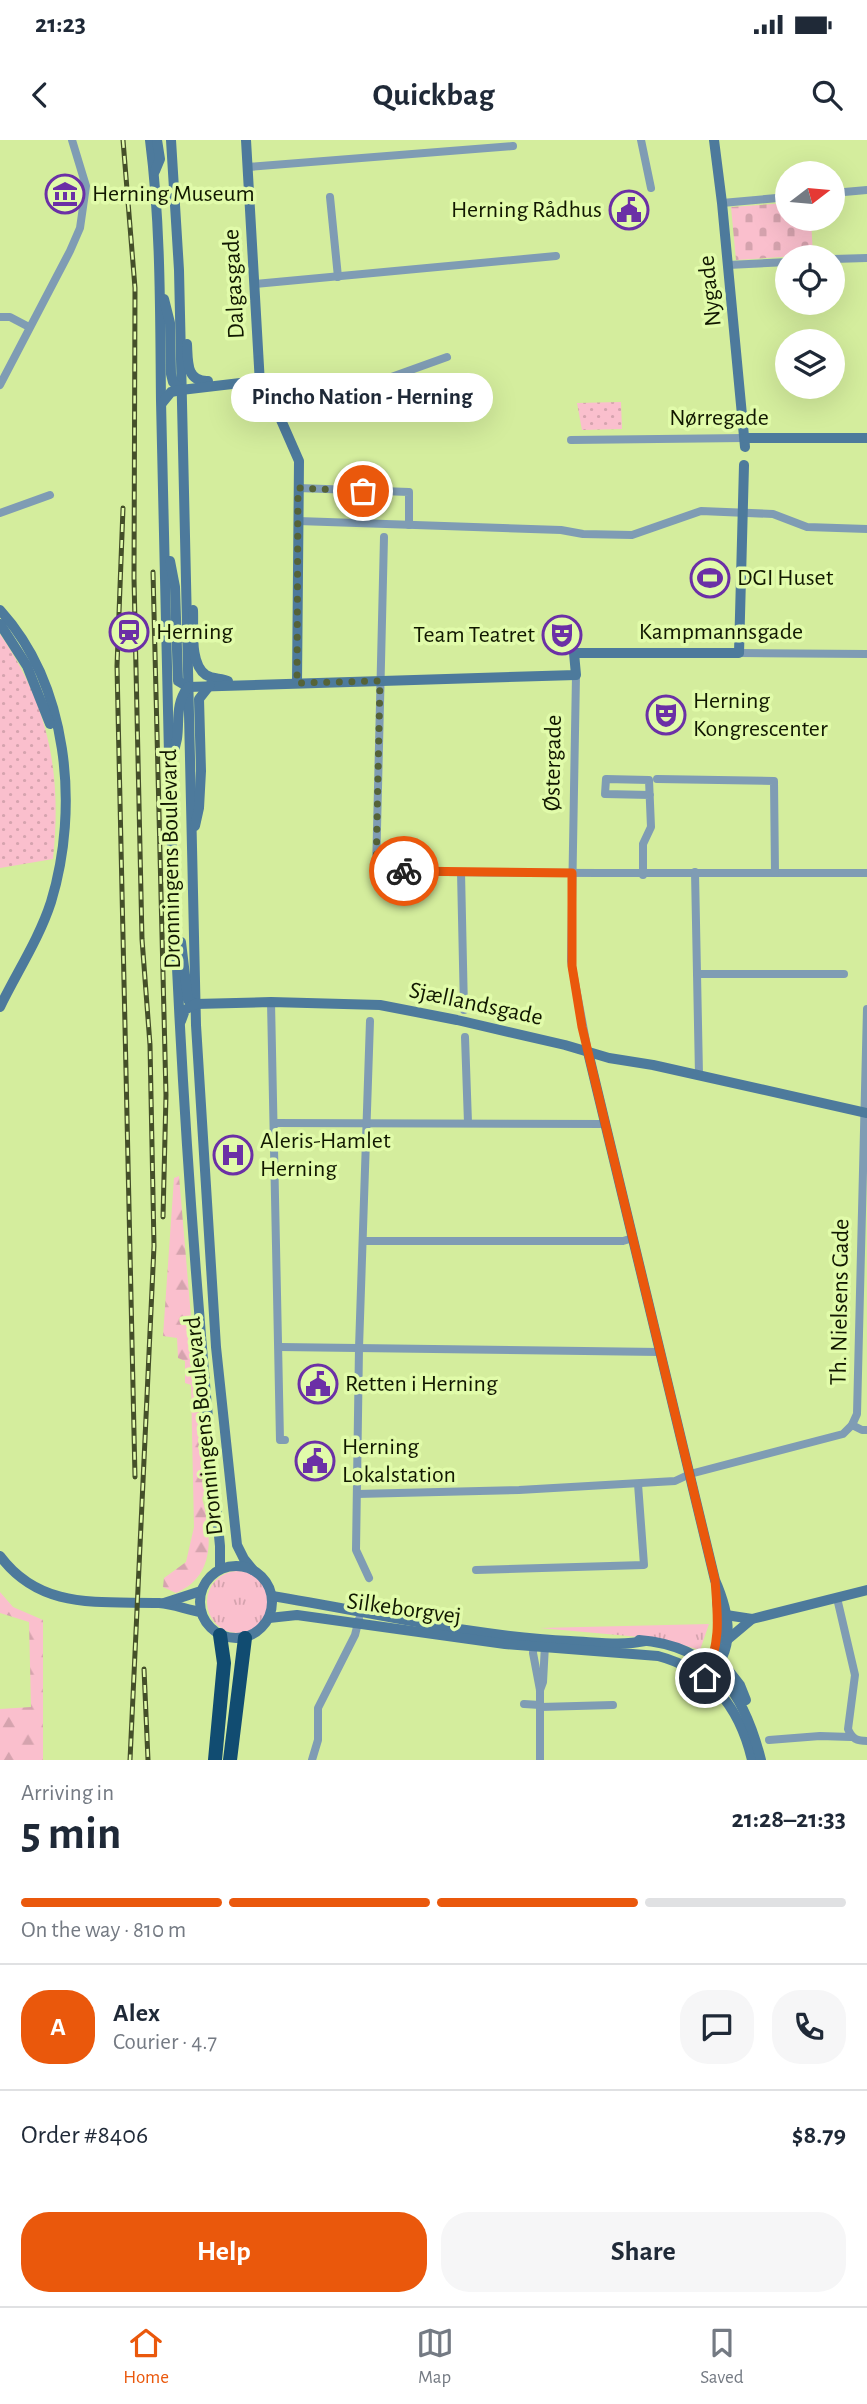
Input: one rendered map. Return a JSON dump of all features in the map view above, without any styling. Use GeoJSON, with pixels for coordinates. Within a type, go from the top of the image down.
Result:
{"type":"FeatureCollection","features":[{"type":"Feature","properties":{"kind":"highway"},"geometry":{"type":"LineString","coordinates":[[215,1760],[224,1663],[220,1635]]}},
{"type":"Feature","properties":{"kind":"highway"},"geometry":{"type":"LineString","coordinates":[[230,1760],[245,1637]]}},
{"type":"Feature","properties":{"kind":"main road","name":"Dronningens Boulevard"},"geometry":{"type":"LineString","coordinates":[[150,140],[158,275],[178,1027],[189,1203],[220,1569]]}},
{"type":"Feature","properties":{"kind":"main road"},"geometry":{"type":"LineString","coordinates":[[154,174],[160,159],[157,140]]}},
{"type":"Feature","properties":{"kind":"main road","name":"Dronningens Boulevard"},"geometry":{"type":"LineString","coordinates":[[171,140],[179,290],[195,1004],[216,1347],[237,1545],[253,1570]]}},
{"type":"Feature","properties":{"kind":"main road","name":"Dalgasgade"},"geometry":{"type":"LineString","coordinates":[[246,140],[260,384]]}},
{"type":"Feature","properties":{"kind":"main road","name":"Nygade"},"geometry":{"type":"LineString","coordinates":[[714,140],[745,443]]}},
{"type":"Feature","properties":{"kind":"main road"},"geometry":{"type":"LineString","coordinates":[[158,275],[170,323],[171,374],[173,382],[181,390]]}},
{"type":"Feature","properties":{"kind":"main road"},"geometry":{"type":"LineString","coordinates":[[179,290],[186,307],[188,357],[193,378],[198,382],[260,384],[280,417],[299,461],[297,683]]}},
{"type":"Feature","properties":{"kind":"main road"},"geometry":{"type":"LineString","coordinates":[[162,402],[171,392],[228,384]]}},
{"type":"Feature","properties":{"kind":"main road","name":"Nørregade"},"geometry":{"type":"LineString","coordinates":[[745,443],[867,438]]}},
{"type":"Feature","properties":{"kind":"main road"},"geometry":{"type":"LineString","coordinates":[[739,653],[744,465]]}},
{"type":"Feature","properties":{"kind":"main road"},"geometry":{"type":"LineString","coordinates":[[165,534],[175,587],[178,681],[188,687],[576,675]]}},
{"type":"Feature","properties":{"kind":"main road"},"geometry":{"type":"LineString","coordinates":[[185,572],[192,592],[198,666],[210,677],[238,684]]}},
{"type":"Feature","properties":{"kind":"main road"},"geometry":{"type":"LineString","coordinates":[[0,610],[24,645],[43,681],[58,728],[64,827],[57,878],[43,922],[0,1007]]}},
{"type":"Feature","properties":{"kind":"main road"},"geometry":{"type":"LineString","coordinates":[[0,624],[17,648],[36,684],[62,765]]}},
{"type":"Feature","properties":{"kind":"main road","name":"Kampmannsgade"},"geometry":{"type":"LineString","coordinates":[[574,653],[739,653]]}},
{"type":"Feature","properties":{"kind":"main road","name":"Østergade"},"geometry":{"type":"LineString","coordinates":[[574,653],[576,675]]}},
{"type":"Feature","properties":{"kind":"main road"},"geometry":{"type":"LineString","coordinates":[[191,842],[199,808],[200,699],[210,685]]}},
{"type":"Feature","properties":{"kind":"main road"},"geometry":{"type":"LineString","coordinates":[[169,759],[176,746],[180,698],[188,687]]}},
{"type":"Feature","properties":{"kind":"main road"},"geometry":{"type":"LineString","coordinates":[[174,916],[182,944],[188,1000],[195,1004],[185,1010],[178,1027]]}},
{"type":"Feature","properties":{"kind":"main road","name":"Sjællandsgade"},"geometry":{"type":"LineString","coordinates":[[195,1004],[271,1002],[380,1005],[457,1020],[609,1058],[866,1112]]}},
{"type":"Feature","properties":{"kind":"main road"},"geometry":{"type":"LineString","coordinates":[[588,1052],[715,1580],[726,1615],[727,1640],[716,1666],[705,1678]]}},
{"type":"Feature","properties":{"kind":"main road"},"geometry":{"type":"LineString","coordinates":[[0,1556],[16,1573],[33,1585],[67,1600],[111,1604],[161,1603],[201,1612]]}},
{"type":"Feature","properties":{"kind":"main road"},"geometry":{"type":"LineString","coordinates":[[242,1566],[253,1570],[265,1581],[272,1596],[269,1618],[262,1628],[245,1637],[228,1638],[220,1635],[208,1625],[201,1612],[201,1591],[220,1569],[242,1566]]}},
{"type":"Feature","properties":{"kind":"main road"},"geometry":{"type":"LineString","coordinates":[[715,1580],[719,1625],[716,1666]]}},
{"type":"Feature","properties":{"kind":"main road"},"geometry":{"type":"LineString","coordinates":[[726,1615],[752,1619],[867,1590]]}},
{"type":"Feature","properties":{"kind":"main road"},"geometry":{"type":"LineString","coordinates":[[161,1603],[201,1591]]}},
{"type":"Feature","properties":{"kind":"main road","name":"Silkeborgvej"},"geometry":{"type":"LineString","coordinates":[[272,1596],[539,1643],[631,1644],[645,1641]]}},
{"type":"Feature","properties":{"kind":"main road","name":"Silkeborgvej"},"geometry":{"type":"LineString","coordinates":[[269,1618],[297,1615],[358,1625],[658,1656],[676,1661],[705,1678],[738,1717],[752,1760]]}},
{"type":"Feature","properties":{"kind":"main road"},"geometry":{"type":"LineString","coordinates":[[727,1640],[752,1619]]}},
{"type":"Feature","properties":{"kind":"main road","name":"Silkeborgvej"},"geometry":{"type":"LineString","coordinates":[[462,1628],[645,1641],[679,1648],[716,1666]]}},
{"type":"Feature","properties":{"kind":"main road"},"geometry":{"type":"LineString","coordinates":[[716,1666],[740,1685],[746,1697],[761,1760]]}},
{"type":"Feature","properties":{"kind":"street"},"geometry":{"type":"LineString","coordinates":[[0,385],[75,241],[84,214],[85,177],[72,140]]}},
{"type":"Feature","properties":{"kind":"street"},"geometry":{"type":"LineString","coordinates":[[641,140],[652,188]]}},
{"type":"Feature","properties":{"kind":"street"},"geometry":{"type":"LineString","coordinates":[[248,167],[513,146]]}},
{"type":"Feature","properties":{"kind":"street"},"geometry":{"type":"LineString","coordinates":[[845,192],[867,190]]}},
{"type":"Feature","properties":{"kind":"street"},"geometry":{"type":"LineString","coordinates":[[330,197],[338,277]]}},
{"type":"Feature","properties":{"kind":"street"},"geometry":{"type":"LineString","coordinates":[[722,203],[775,198]]}},
{"type":"Feature","properties":{"kind":"street"},"geometry":{"type":"LineString","coordinates":[[255,284],[556,256]]}},
{"type":"Feature","properties":{"kind":"street"},"geometry":{"type":"LineString","coordinates":[[845,258],[867,258]]}},
{"type":"Feature","properties":{"kind":"street"},"geometry":{"type":"LineString","coordinates":[[728,265],[775,263]]}},
{"type":"Feature","properties":{"kind":"street"},"geometry":{"type":"LineString","coordinates":[[0,317],[10,317],[29,327]]}},
{"type":"Feature","properties":{"kind":"street"},"geometry":{"type":"LineString","coordinates":[[280,417],[447,357]]}},
{"type":"Feature","properties":{"kind":"street","name":"Nørregade"},"geometry":{"type":"LineString","coordinates":[[571,440],[745,443]]}},
{"type":"Feature","properties":{"kind":"street"},"geometry":{"type":"LineString","coordinates":[[298,488],[409,492],[409,525]]}},
{"type":"Feature","properties":{"kind":"street"},"geometry":{"type":"LineString","coordinates":[[0,513],[50,495]]}},
{"type":"Feature","properties":{"kind":"street"},"geometry":{"type":"LineString","coordinates":[[298,521],[632,535],[701,511],[773,514],[807,527],[867,529]]}},
{"type":"Feature","properties":{"kind":"street"},"geometry":{"type":"LineString","coordinates":[[384,537],[376,871],[643,875],[695,872],[867,873]]}},
{"type":"Feature","properties":{"kind":"street","name":"Kampmannsgade"},"geometry":{"type":"LineString","coordinates":[[739,653],[867,654]]}},
{"type":"Feature","properties":{"kind":"street","name":"Østergade"},"geometry":{"type":"LineString","coordinates":[[572,873],[576,675]]}},
{"type":"Feature","properties":{"kind":"street"},"geometry":{"type":"LineString","coordinates":[[643,875],[643,844],[650,827],[650,795],[649,780],[606,779],[605,794],[650,795]]}},
{"type":"Feature","properties":{"kind":"street"},"geometry":{"type":"LineString","coordinates":[[657,779],[774,781],[775,873]]}},
{"type":"Feature","properties":{"kind":"street"},"geometry":{"type":"LineString","coordinates":[[461,872],[464,1010]]}},
{"type":"Feature","properties":{"kind":"street"},"geometry":{"type":"LineString","coordinates":[[695,872],[699,1075]]}},
{"type":"Feature","properties":{"kind":"street"},"geometry":{"type":"LineString","coordinates":[[572,873],[572,966],[588,1052]]}},
{"type":"Feature","properties":{"kind":"street"},"geometry":{"type":"LineString","coordinates":[[697,974],[844,974]]}},
{"type":"Feature","properties":{"kind":"street"},"geometry":{"type":"LineString","coordinates":[[271,1002],[280,1440],[285,1440]]}},
{"type":"Feature","properties":{"kind":"street","name":"Th. Nielsens Gade"},"geometry":{"type":"LineString","coordinates":[[852,1426],[857,1414],[867,1009]]}},
{"type":"Feature","properties":{"kind":"street"},"geometry":{"type":"LineString","coordinates":[[369,1578],[356,1550],[359,1348],[370,1021]]}},
{"type":"Feature","properties":{"kind":"street"},"geometry":{"type":"LineString","coordinates":[[464,1037],[468,1123]]}},
{"type":"Feature","properties":{"kind":"street"},"geometry":{"type":"LineString","coordinates":[[274,1123],[606,1124]]}},
{"type":"Feature","properties":{"kind":"street"},"geometry":{"type":"LineString","coordinates":[[364,1241],[623,1241],[633,1238]]}},
{"type":"Feature","properties":{"kind":"street"},"geometry":{"type":"LineString","coordinates":[[279,1347],[660,1352]]}},
{"type":"Feature","properties":{"kind":"street"},"geometry":{"type":"LineString","coordinates":[[357,1494],[675,1481],[690,1474],[843,1434],[852,1426],[867,1430]]}},
{"type":"Feature","properties":{"kind":"street"},"geometry":{"type":"LineString","coordinates":[[476,1570],[644,1566],[638,1484]]}},
{"type":"Feature","properties":{"kind":"street"},"geometry":{"type":"LineString","coordinates":[[837,1598],[855,1675],[848,1729],[852,1737],[867,1741]]}},
{"type":"Feature","properties":{"kind":"street"},"geometry":{"type":"LineString","coordinates":[[312,1760],[318,1740],[318,1708],[358,1625],[360,1612]]}},
{"type":"Feature","properties":{"kind":"street"},"geometry":{"type":"LineString","coordinates":[[539,1643],[540,1760]]}},
{"type":"Feature","properties":{"kind":"street"},"geometry":{"type":"LineString","coordinates":[[524,1704],[613,1705]]}},
{"type":"Feature","properties":{"kind":"street"},"geometry":{"type":"LineString","coordinates":[[769,1740],[820,1736],[839,1739],[852,1737]]}},
{"type":"Feature","properties":{"kind":"green space"},"geometry":{"type":"Polygon","coordinates":[[[775,204],[775,231],[812,231],[812,245],[775,245],[775,257],[736,260],[731,207],[775,204]]]}},
{"type":"Feature","properties":{"kind":"green space"},"geometry":{"type":"Polygon","coordinates":[[[621,402],[622,429],[582,430],[577,403],[621,402]]]}},
{"type":"Feature","properties":{"kind":"green space"},"geometry":{"type":"Polygon","coordinates":[[[0,634],[17,661],[41,714],[53,769],[55,828],[53,859],[0,868],[0,634]]]}},
{"type":"Feature","properties":{"kind":"green space"},"geometry":{"type":"Polygon","coordinates":[[[179,1176],[206,1493],[202,1498],[209,1540],[208,1553],[198,1576],[189,1586],[176,1593],[163,1587],[164,1578],[186,1562],[194,1527],[191,1385],[185,1383],[185,1361],[178,1358],[177,1338],[163,1336],[174,1178],[179,1176]]]}},
{"type":"Feature","properties":{"kind":"green space"},"geometry":{"type":"Polygon","coordinates":[[[238,1571],[260,1580],[269,1602],[260,1624],[238,1633],[216,1624],[207,1602],[216,1580],[238,1571]]]}},
{"type":"Feature","properties":{"kind":"green space"},"geometry":{"type":"Polygon","coordinates":[[[0,1592],[13,1607],[43,1620],[43,1760],[0,1760],[0,1709],[31,1707],[29,1622],[0,1613],[0,1592]]]}},
{"type":"Feature","properties":{"kind":"green space"},"geometry":{"type":"Polygon","coordinates":[[[709,1624],[700,1650],[662,1639],[540,1628],[709,1624]]]}},
{"type":"Feature","properties":{"kind":"railway"},"geometry":{"type":"LineString","coordinates":[[123,140],[135,288],[134,578],[142,939],[150,1045],[154,1246],[130,1760]]}},
{"type":"Feature","properties":{"kind":"railway"},"geometry":{"type":"LineString","coordinates":[[123,508],[117,666],[135,1477]]}},
{"type":"Feature","properties":{"kind":"railway"},"geometry":{"type":"LineString","coordinates":[[153,572],[166,1095],[163,1217]]}},
{"type":"Feature","properties":{"kind":"railway"},"geometry":{"type":"LineString","coordinates":[[144,1669],[148,1760]]}},
{"type":"Feature","properties":{"kind":"way so far"},"geometry":{"type":"LineString","coordinates":[[363,491],[298,488],[297,683],[380,681],[376,871],[404,871]]}},
{"type":"Feature","properties":{"kind":"place","name":"Herning Museum"},"geometry":{"type":"Point","coordinates":[65,194]}},
{"type":"Feature","properties":{"kind":"place","name":"Herning Rådhus"},"geometry":{"type":"Point","coordinates":[629,210]}},
{"type":"Feature","properties":{"kind":"place","name":"Pincho Nation - Herning"},"geometry":{"type":"Point","coordinates":[363,491]}},
{"type":"Feature","properties":{"kind":"place","name":"DGI Huset"},"geometry":{"type":"Point","coordinates":[710,578]}},
{"type":"Feature","properties":{"kind":"place","name":"Herning"},"geometry":{"type":"Point","coordinates":[129,632]}},
{"type":"Feature","properties":{"kind":"place","name":"Team Teatret"},"geometry":{"type":"Point","coordinates":[562,635]}},
{"type":"Feature","properties":{"kind":"place","name":"Herning Kongrescenter"},"geometry":{"type":"Point","coordinates":[666,715]}},
{"type":"Feature","properties":{"kind":"place","name":"Aleris-Hamlet Herning"},"geometry":{"type":"Point","coordinates":[233,1155]}},
{"type":"Feature","properties":{"kind":"place","name":"Retten i Herning"},"geometry":{"type":"Point","coordinates":[318,1384]}},
{"type":"Feature","properties":{"kind":"place","name":"Herning Lokalstation"},"geometry":{"type":"Point","coordinates":[315,1461]}},
{"type":"Feature","properties":{"kind":"route"},"geometry":{"type":"LineString","coordinates":[[404,871],[572,873],[572,966],[582,1027],[715,1580],[719,1625],[717,1641],[705,1678]]}}]}
